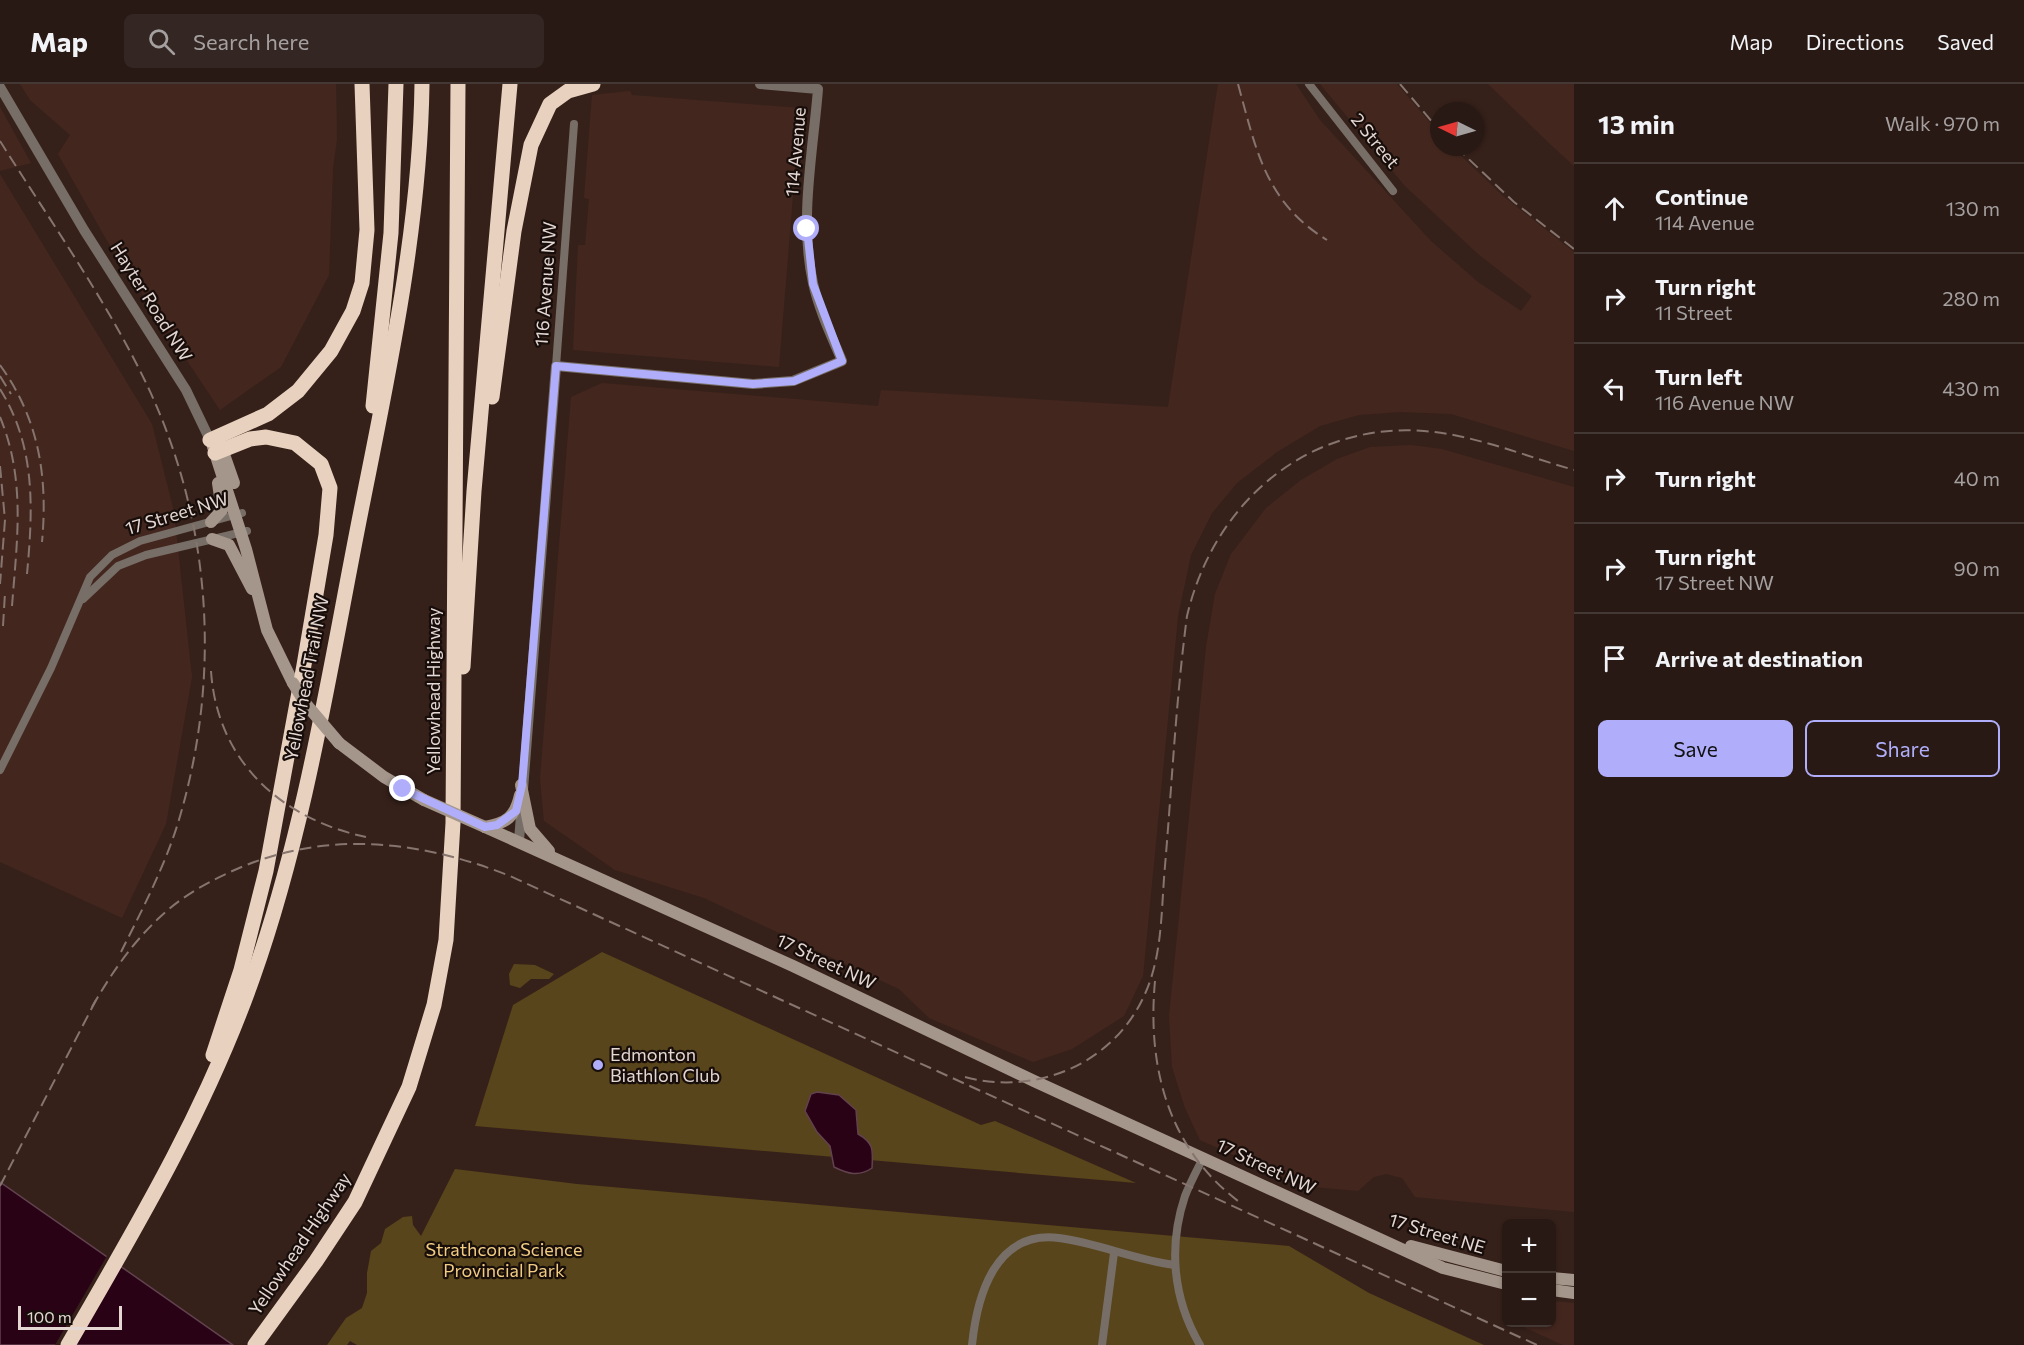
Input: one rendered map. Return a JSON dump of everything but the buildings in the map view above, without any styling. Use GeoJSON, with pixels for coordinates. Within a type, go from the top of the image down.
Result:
{"type":"FeatureCollection","features":[{"type":"Feature","properties":{"kind":"highway"},"geometry":{"type":"LineString","coordinates":[[217,448],[298,391],[331,351],[353,311],[362,283],[367,230],[362,84]]}},
{"type":"Feature","properties":{"kind":"highway"},"geometry":{"type":"LineString","coordinates":[[348,575],[357,492],[374,400],[384,316],[394,179],[396,84]]}},
{"type":"Feature","properties":{"kind":"highway","name":"Yellowhead Trail NW"},"geometry":{"type":"LineString","coordinates":[[68,1345],[162,1182],[194,1118],[241,1011],[277,900],[303,795],[398,325],[410,245],[422,84]]}},
{"type":"Feature","properties":{"kind":"highway","name":"Yellowhead Highway"},"geometry":{"type":"LineString","coordinates":[[255,1345],[339,1228],[364,1186],[397,1116],[422,1049],[446,940],[452,872],[458,84]]}},
{"type":"Feature","properties":{"kind":"highway"},"geometry":{"type":"LineString","coordinates":[[474,491],[485,446],[514,231],[531,145],[550,104],[568,91],[593,84]]}},
{"type":"Feature","properties":{"kind":"highway"},"geometry":{"type":"LineString","coordinates":[[453,797],[474,491],[509,86]]}},
{"type":"Feature","properties":{"kind":"highway"},"geometry":{"type":"LineString","coordinates":[[194,1118],[244,960],[267,871],[326,535],[330,488],[316,457],[295,443],[266,437],[217,448]]}},
{"type":"Feature","properties":{"kind":"main road","name":"17 Street NW"},"geometry":{"type":"LineString","coordinates":[[217,448],[243,532],[267,630],[293,683],[305,703],[339,743],[384,777],[424,800],[519,841],[1443,1268],[1502,1283]]}},
{"type":"Feature","properties":{"kind":"main road"},"geometry":{"type":"LineString","coordinates":[[211,522],[222,510],[216,476],[217,448]]}},
{"type":"Feature","properties":{"kind":"main road"},"geometry":{"type":"LineString","coordinates":[[212,539],[229,545],[260,604]]}},
{"type":"Feature","properties":{"kind":"main road"},"geometry":{"type":"LineString","coordinates":[[485,827],[497,825],[516,811],[522,785]]}},
{"type":"Feature","properties":{"kind":"main road"},"geometry":{"type":"LineString","coordinates":[[522,785],[530,829],[558,859]]}},
{"type":"Feature","properties":{"kind":"main road","name":"17 Street NE"},"geometry":{"type":"LineString","coordinates":[[1358,1228],[1446,1257],[1502,1270]]}},
{"type":"Feature","properties":{"kind":"main road"},"geometry":{"type":"LineString","coordinates":[[1556,1291],[1574,1293]]}},
{"type":"Feature","properties":{"kind":"street"},"geometry":{"type":"LineString","coordinates":[[760,84],[818,87]]}},
{"type":"Feature","properties":{"kind":"street","name":"2 Street"},"geometry":{"type":"LineString","coordinates":[[1309,84],[1393,191]]}},
{"type":"Feature","properties":{"kind":"street","name":"Hayter Road NW"},"geometry":{"type":"LineString","coordinates":[[0,87],[84,230],[189,397],[217,448]]}},
{"type":"Feature","properties":{"kind":"street","name":"114 Avenue"},"geometry":{"type":"LineString","coordinates":[[556,366],[753,384],[794,381],[842,361],[822,312],[808,258],[808,201],[818,87]]}},
{"type":"Feature","properties":{"kind":"street","name":"116 Avenue NW"},"geometry":{"type":"LineString","coordinates":[[519,841],[574,124]]}},
{"type":"Feature","properties":{"kind":"street","name":"17 Street NW"},"geometry":{"type":"LineString","coordinates":[[0,770],[51,668],[90,577],[112,555],[140,541],[238,514]]}},
{"type":"Feature","properties":{"kind":"street","name":"17 Street NW"},"geometry":{"type":"LineString","coordinates":[[79,604],[118,566],[146,555],[243,532]]}},
{"type":"Feature","properties":{"kind":"street"},"geometry":{"type":"LineString","coordinates":[[1200,1345],[1179,1298],[1175,1265],[1181,1209],[1203,1158]]}},
{"type":"Feature","properties":{"kind":"street"},"geometry":{"type":"LineString","coordinates":[[972,1345],[983,1287],[993,1269],[1013,1250],[1028,1242],[1056,1238],[1175,1265]]}},
{"type":"Feature","properties":{"kind":"street"},"geometry":{"type":"LineString","coordinates":[[1102,1345],[1114,1253]]}},
{"type":"Feature","properties":{"kind":"shaded area"},"geometry":{"type":"Polygon","coordinates":[[[20,84],[336,84],[337,139],[333,168],[329,275],[281,367],[220,410],[106,239],[58,154],[70,135],[30,100],[20,84]]]}},
{"type":"Feature","properties":{"kind":"shaded area"},"geometry":{"type":"Polygon","coordinates":[[[1218,84],[1296,84],[1320,120],[1431,241],[1478,282],[1521,311],[1532,296],[1478,254],[1405,186],[1320,84],[1397,84],[1430,122],[1430,156],[1461,156],[1503,196],[1574,252],[1574,451],[1451,414],[1400,412],[1359,415],[1320,426],[1277,452],[1237,483],[1212,513],[1191,555],[1178,616],[1143,976],[1124,1016],[1072,1049],[1033,1062],[929,1018],[899,989],[704,898],[615,870],[544,821],[540,779],[571,397],[602,383],[878,406],[881,390],[1168,407],[1218,84]]]}},
{"type":"Feature","properties":{"kind":"shaded area"},"geometry":{"type":"Polygon","coordinates":[[[1488,84],[1574,84],[1574,166],[1550,144],[1488,84]]]}},
{"type":"Feature","properties":{"kind":"shaded area"},"geometry":{"type":"Polygon","coordinates":[[[630,91],[632,95],[800,108],[779,367],[573,350],[578,245],[585,245],[589,199],[584,198],[592,95],[630,91]]]}},
{"type":"Feature","properties":{"kind":"shaded area"},"geometry":{"type":"Polygon","coordinates":[[[0,107],[31,163],[0,171],[0,107]]]}},
{"type":"Feature","properties":{"kind":"shaded area"},"geometry":{"type":"Polygon","coordinates":[[[0,174],[152,424],[174,512],[192,677],[166,824],[122,918],[0,862],[0,174]]]}},
{"type":"Feature","properties":{"kind":"shaded area"},"geometry":{"type":"Polygon","coordinates":[[[1411,445],[1442,449],[1574,487],[1574,1212],[1415,1197],[1402,1178],[1386,1174],[1374,1177],[1358,1191],[1303,1186],[1200,1140],[1185,1108],[1172,1067],[1169,1016],[1206,647],[1215,594],[1231,554],[1266,508],[1301,480],[1337,459],[1370,447],[1411,445]]]}},
{"type":"Feature","properties":{"kind":"shaded area"},"geometry":{"type":"Polygon","coordinates":[[[817,1092],[839,1095],[856,1110],[858,1134],[870,1144],[872,1168],[863,1173],[853,1174],[834,1167],[830,1146],[817,1132],[805,1111],[811,1094],[817,1092]]]}},
{"type":"Feature","properties":{"kind":"shaded area"},"geometry":{"type":"Polygon","coordinates":[[[0,1182],[233,1345],[0,1345],[0,1182]]]}},
{"type":"Feature","properties":{"kind":"shaded area"},"geometry":{"type":"Polygon","coordinates":[[[1556,1301],[1574,1303],[1574,1345],[1563,1345],[1524,1327],[1556,1327],[1556,1301]]]}},
{"type":"Feature","properties":{"kind":"green space"},"geometry":{"type":"Polygon","coordinates":[[[602,952],[981,1125],[995,1121],[1136,1183],[475,1126],[513,1005],[602,952]]]}},
{"type":"Feature","properties":{"kind":"green space"},"geometry":{"type":"Polygon","coordinates":[[[514,964],[535,965],[554,974],[549,979],[531,979],[520,988],[510,985],[509,974],[514,964]]]}},
{"type":"Feature","properties":{"kind":"green space","name":"Strathcona Science Provincial Park"},"geometry":{"type":"Polygon","coordinates":[[[455,1169],[577,1184],[1289,1246],[1369,1293],[1484,1345],[357,1345],[350,1341],[347,1345],[327,1345],[346,1318],[362,1308],[367,1293],[367,1273],[371,1251],[381,1243],[385,1229],[403,1217],[412,1216],[413,1225],[421,1236],[455,1169]]]}},
{"type":"Feature","properties":{"kind":"pier"},"geometry":{"type":"Polygon","coordinates":[[[108,1254],[122,1264],[76,1345],[55,1345],[108,1254]]]}},
{"type":"Feature","properties":{"kind":"railway"},"geometry":{"type":"LineString","coordinates":[[1238,84],[1258,152],[1276,191],[1289,209],[1327,240]]}},
{"type":"Feature","properties":{"kind":"railway"},"geometry":{"type":"LineString","coordinates":[[1400,84],[1430,119]]}},
{"type":"Feature","properties":{"kind":"railway"},"geometry":{"type":"LineString","coordinates":[[0,141],[96,292],[147,385],[169,437],[185,491],[197,546],[203,601],[205,657],[201,713],[192,768],[178,823],[166,856],[121,952]]}},
{"type":"Feature","properties":{"kind":"railway"},"geometry":{"type":"LineString","coordinates":[[1465,156],[1514,202],[1574,249]]}},
{"type":"Feature","properties":{"kind":"railway"},"geometry":{"type":"LineString","coordinates":[[0,365],[24,406],[38,449],[42,472],[44,518],[42,542]]}},
{"type":"Feature","properties":{"kind":"railway"},"geometry":{"type":"LineString","coordinates":[[0,376],[11,394]]}},
{"type":"Feature","properties":{"kind":"railway"},"geometry":{"type":"LineString","coordinates":[[0,389],[12,411],[26,456],[31,502],[27,574]]}},
{"type":"Feature","properties":{"kind":"railway"},"geometry":{"type":"LineString","coordinates":[[0,417],[14,464],[17,487],[17,534],[12,606]]}},
{"type":"Feature","properties":{"kind":"railway"},"geometry":{"type":"LineString","coordinates":[[965,1077],[992,1082],[1019,1082],[1045,1078],[1070,1069],[1092,1057],[1113,1040],[1130,1020],[1144,996],[1155,965],[1160,932],[1177,710],[1187,616],[1200,576],[1218,539],[1242,506],[1271,478],[1304,456],[1340,440],[1381,432],[1443,433],[1500,447],[1574,470]]}},
{"type":"Feature","properties":{"kind":"railway"},"geometry":{"type":"LineString","coordinates":[[0,466],[5,520],[0,584]]}},
{"type":"Feature","properties":{"kind":"railway"},"geometry":{"type":"LineString","coordinates":[[3,626],[5,593]]}},
{"type":"Feature","properties":{"kind":"railway"},"geometry":{"type":"LineString","coordinates":[[211,671],[216,703],[226,732],[240,758],[259,781],[281,800],[307,816],[335,828],[366,837]]}},
{"type":"Feature","properties":{"kind":"railway"},"geometry":{"type":"LineString","coordinates":[[92,1007],[123,959],[150,927],[184,898],[228,873],[263,859],[298,850],[334,845],[369,844],[404,847],[440,854],[475,863],[510,876],[1537,1345]]}},
{"type":"Feature","properties":{"kind":"railway"},"geometry":{"type":"LineString","coordinates":[[1155,981],[1153,1013],[1155,1045],[1168,1104],[1180,1132],[1196,1158],[1217,1182],[1242,1204]]}},
{"type":"Feature","properties":{"kind":"railway"},"geometry":{"type":"LineString","coordinates":[[0,1186],[96,1000]]}},
{"type":"Feature","properties":{"kind":"place","name":"Edmonton Biathlon Club"},"geometry":{"type":"Point","coordinates":[598,1065]}},
{"type":"Feature","properties":{"kind":"route"},"geometry":{"type":"LineString","coordinates":[[403,789],[485,827],[497,825],[516,811],[522,785],[556,366],[753,384],[780,384],[794,381],[842,361],[813,284],[808,258],[807,229]]}}]}
